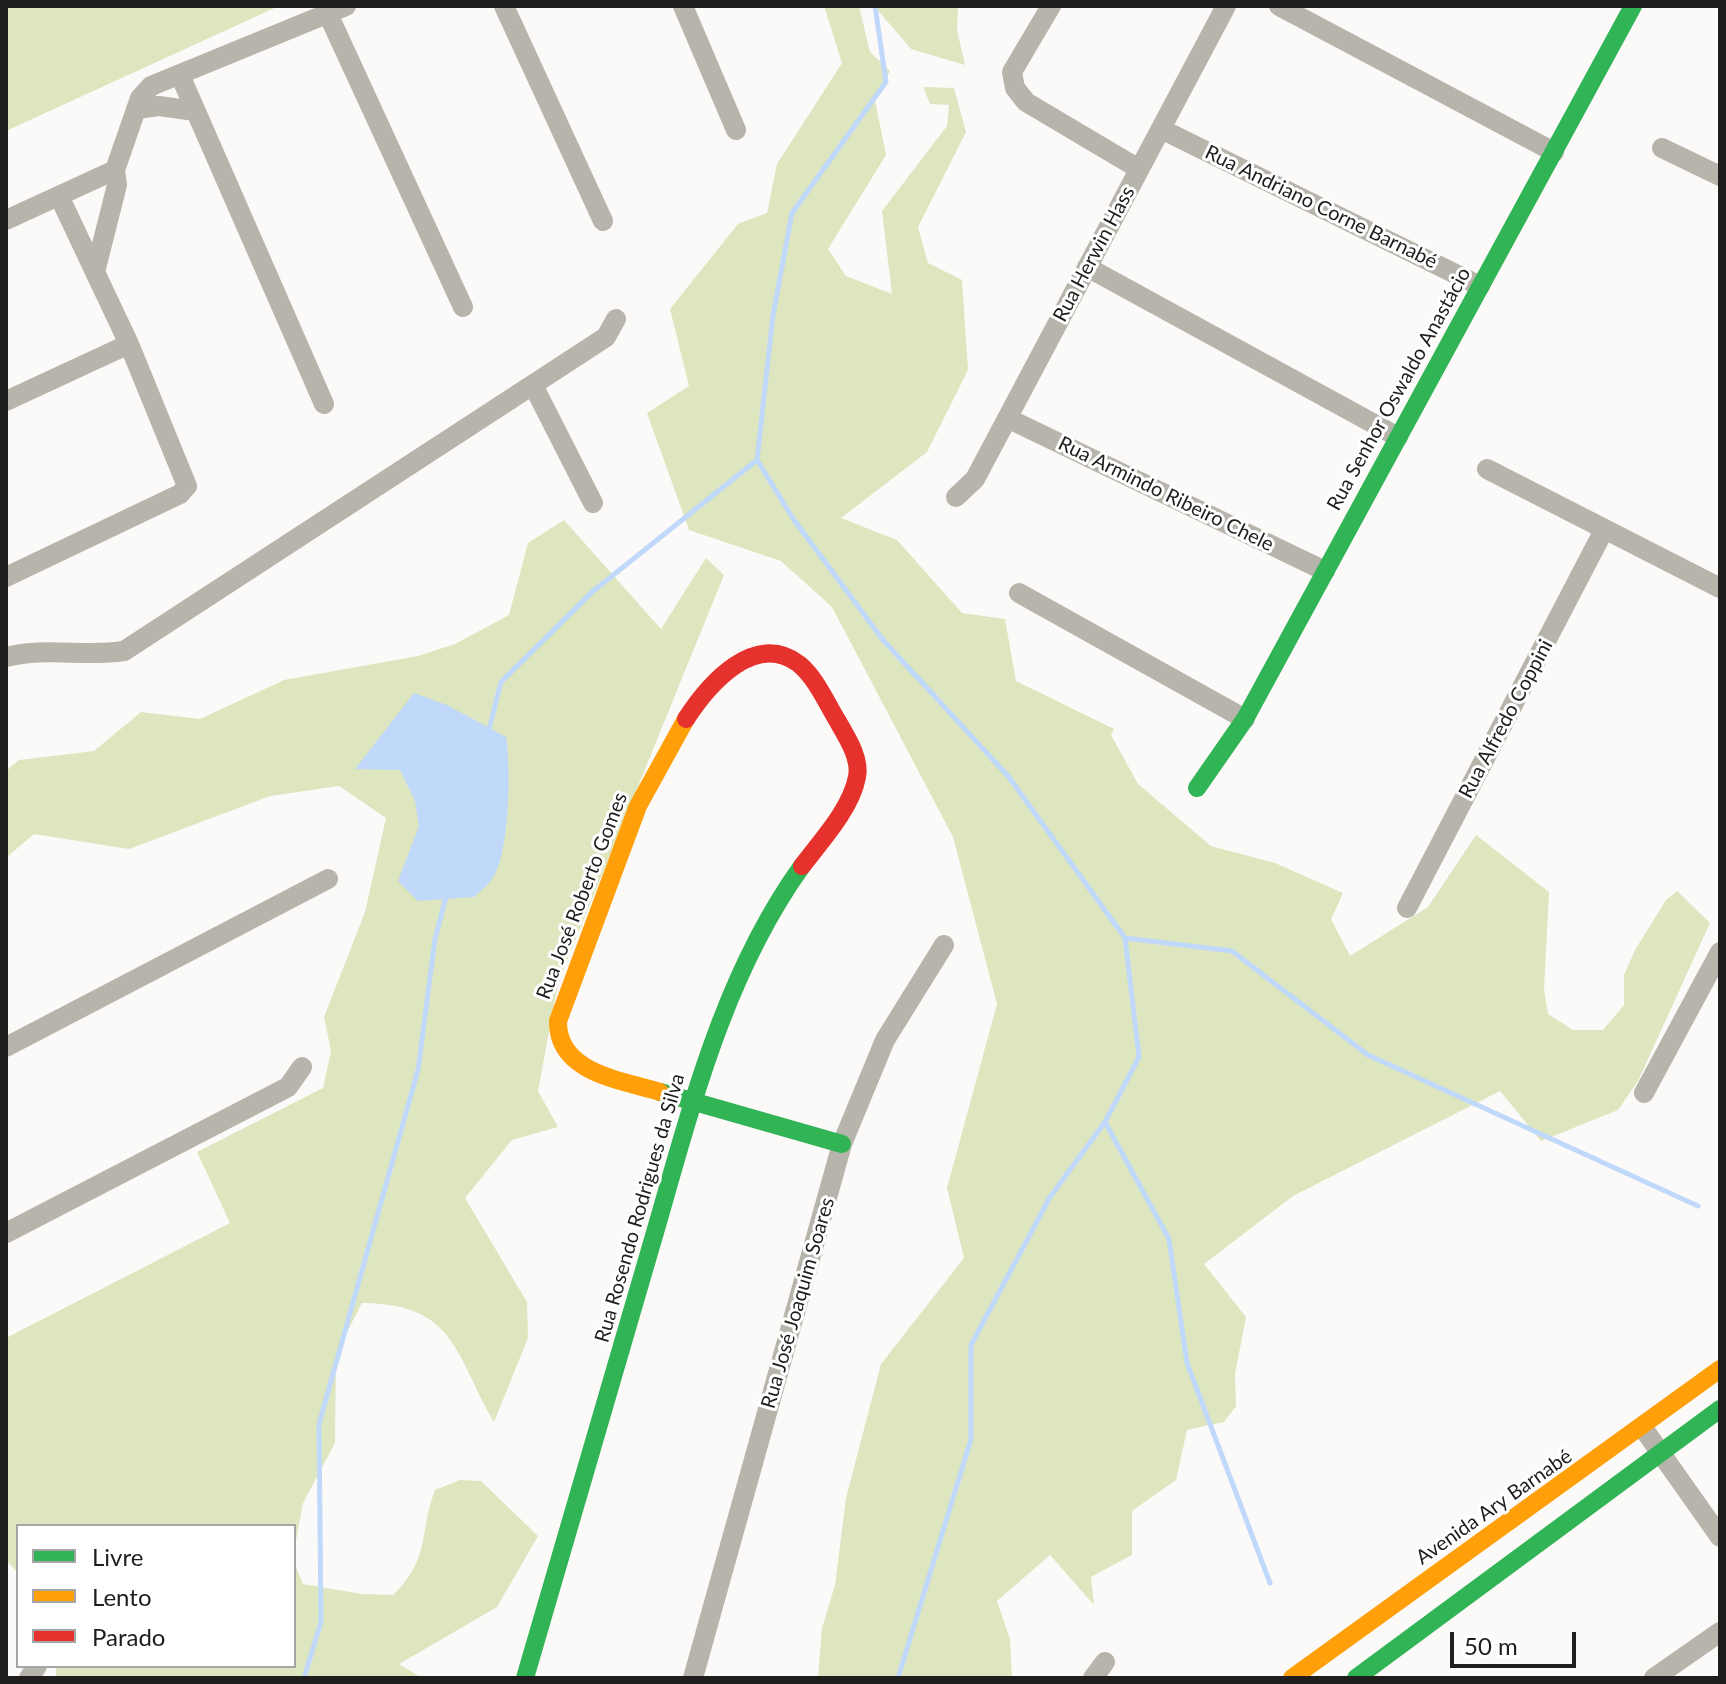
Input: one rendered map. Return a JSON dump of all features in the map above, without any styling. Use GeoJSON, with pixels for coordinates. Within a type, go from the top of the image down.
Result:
{"type":"FeatureCollection","features":[{"type":"Feature","properties":{"kind":"street"},"geometry":{"type":"LineString","coordinates":[[504,6],[603,221]]}},
{"type":"Feature","properties":{"kind":"street"},"geometry":{"type":"LineString","coordinates":[[683,6],[736,130]]}},
{"type":"Feature","properties":{"kind":"street"},"geometry":{"type":"LineString","coordinates":[[1051,6],[1012,72],[1015,88],[1026,102],[1139,169]]}},
{"type":"Feature","properties":{"kind":"street","name":"Rua Herwin Hass"},"geometry":{"type":"LineString","coordinates":[[956,497],[975,479],[1226,6]]}},
{"type":"Feature","properties":{"kind":"street"},"geometry":{"type":"LineString","coordinates":[[1279,6],[1554,152]]}},
{"type":"Feature","properties":{"kind":"street","name":"Rua Senhor Oswaldo Anastácio"},"geometry":{"type":"LineString","coordinates":[[1197,788],[1245,719],[1633,6]]}},
{"type":"Feature","properties":{"kind":"street"},"geometry":{"type":"LineString","coordinates":[[95,272],[117,185],[115,170],[140,98],[151,86],[337,10],[463,307]]}},
{"type":"Feature","properties":{"kind":"street"},"geometry":{"type":"LineString","coordinates":[[180,75],[324,404]]}},
{"type":"Feature","properties":{"kind":"street"},"geometry":{"type":"LineString","coordinates":[[136,109],[171,106],[195,111]]}},
{"type":"Feature","properties":{"kind":"street","name":"Rua Andriano Corne Barnabé"},"geometry":{"type":"LineString","coordinates":[[1161,129],[1480,286]]}},
{"type":"Feature","properties":{"kind":"street"},"geometry":{"type":"LineString","coordinates":[[1662,148],[1720,176]]}},
{"type":"Feature","properties":{"kind":"street"},"geometry":{"type":"LineString","coordinates":[[6,220],[60,198],[115,170]]}},
{"type":"Feature","properties":{"kind":"street"},"geometry":{"type":"LineString","coordinates":[[6,577],[180,494],[187,486],[129,344],[60,198]]}},
{"type":"Feature","properties":{"kind":"street"},"geometry":{"type":"LineString","coordinates":[[1087,267],[1398,437]]}},
{"type":"Feature","properties":{"kind":"street"},"geometry":{"type":"LineString","coordinates":[[6,657],[39,651],[97,655],[124,651],[606,337],[616,319]]}},
{"type":"Feature","properties":{"kind":"street"},"geometry":{"type":"LineString","coordinates":[[6,401],[129,344]]}},
{"type":"Feature","properties":{"kind":"street"},"geometry":{"type":"LineString","coordinates":[[533,385],[593,503]]}},
{"type":"Feature","properties":{"kind":"street","name":"Rua Armindo Ribeiro Chele"},"geometry":{"type":"LineString","coordinates":[[1007,418],[1325,571]]}},
{"type":"Feature","properties":{"kind":"street"},"geometry":{"type":"LineString","coordinates":[[1487,469],[1720,588]]}},
{"type":"Feature","properties":{"kind":"street","name":"Rua Alfredo Coppini"},"geometry":{"type":"LineString","coordinates":[[1407,908],[1604,530]]}},
{"type":"Feature","properties":{"kind":"street"},"geometry":{"type":"LineString","coordinates":[[1019,593],[1245,719]]}},
{"type":"Feature","properties":{"kind":"street","name":"Rua José Roberto Gomes"},"geometry":{"type":"LineString","coordinates":[[693,1103],[587,1069],[562,1047],[558,1021],[643,793],[674,738],[709,686],[735,660],[749,654],[779,654],[795,661],[808,673],[854,754],[858,776]]}},
{"type":"Feature","properties":{"kind":"street","name":"Rua Rosendo Rodrigues da Silva"},"geometry":{"type":"LineString","coordinates":[[525,1678],[693,1103],[720,1025],[782,897],[846,801],[858,776]]}},
{"type":"Feature","properties":{"kind":"street"},"geometry":{"type":"LineString","coordinates":[[6,1047],[328,879]]}},
{"type":"Feature","properties":{"kind":"street","name":"Rua José Joaquim Soares"},"geometry":{"type":"LineString","coordinates":[[693,1678],[842,1144],[885,1040],[944,945]]}},
{"type":"Feature","properties":{"kind":"street"},"geometry":{"type":"LineString","coordinates":[[1644,1093],[1720,952]]}},
{"type":"Feature","properties":{"kind":"street"},"geometry":{"type":"LineString","coordinates":[[6,1233],[288,1087],[302,1067]]}},
{"type":"Feature","properties":{"kind":"street"},"geometry":{"type":"LineString","coordinates":[[693,1103],[842,1144]]}},
{"type":"Feature","properties":{"kind":"street","name":"Avenida Ary Barnabé"},"geometry":{"type":"LineString","coordinates":[[1292,1678],[1643,1428],[1720,1369]]}},
{"type":"Feature","properties":{"kind":"street"},"geometry":{"type":"LineString","coordinates":[[1356,1678],[1720,1409]]}},
{"type":"Feature","properties":{"kind":"street"},"geometry":{"type":"LineString","coordinates":[[1643,1428],[1720,1537]]}},
{"type":"Feature","properties":{"kind":"street"},"geometry":{"type":"LineString","coordinates":[[1654,1678],[1720,1632]]}},
{"type":"Feature","properties":{"kind":"green space"},"geometry":{"type":"Polygon","coordinates":[[[6,6],[279,6],[6,131],[6,6]]]}},
{"type":"Feature","properties":{"kind":"green space"},"geometry":{"type":"Polygon","coordinates":[[[824,6],[859,6],[870,52],[890,71],[875,100],[886,155],[828,249],[846,276],[892,294],[882,211],[947,126],[949,105],[930,104],[923,87],[954,88],[966,132],[918,227],[928,263],[962,280],[968,370],[927,452],[841,518],[897,540],[962,613],[1005,619],[1016,681],[1114,729],[1111,735],[1138,784],[1211,846],[1275,863],[1343,893],[1331,919],[1350,956],[1428,907],[1476,835],[1549,892],[1544,989],[1548,1014],[1573,1030],[1603,1030],[1624,1005],[1624,975],[1635,950],[1666,900],[1677,891],[1710,923],[1638,1081],[1618,1110],[1541,1141],[1500,1091],[1293,1196],[1204,1264],[1246,1317],[1235,1374],[1236,1406],[1224,1422],[1187,1430],[1176,1480],[1132,1511],[1132,1555],[1091,1577],[1094,1605],[1050,1555],[997,1601],[1010,1639],[1012,1678],[818,1678],[822,1628],[835,1585],[846,1498],[881,1364],[964,1258],[947,1188],[997,1004],[953,837],[832,607],[781,561],[689,530],[647,413],[689,386],[670,309],[738,224],[767,213],[777,164],[842,63],[824,6]]]}},
{"type":"Feature","properties":{"kind":"green space"},"geometry":{"type":"Polygon","coordinates":[[[874,6],[958,6],[957,30],[965,65],[911,49],[874,6]]]}},
{"type":"Feature","properties":{"kind":"green space"},"geometry":{"type":"Polygon","coordinates":[[[564,520],[661,629],[706,558],[724,575],[558,983],[538,1091],[558,1127],[512,1140],[465,1198],[527,1302],[528,1338],[494,1422],[460,1356],[449,1338],[435,1324],[417,1313],[393,1306],[362,1303],[336,1353],[335,1443],[303,1503],[296,1540],[296,1524],[16,1524],[16,1571],[6,1560],[6,1338],[230,1223],[197,1152],[323,1088],[331,1051],[324,1017],[365,912],[386,818],[339,786],[270,796],[129,849],[34,834],[6,858],[6,771],[19,760],[94,751],[141,712],[200,719],[284,680],[418,656],[455,644],[509,615],[528,543],[564,520]]]}},
{"type":"Feature","properties":{"kind":"green space"},"geometry":{"type":"Polygon","coordinates":[[[460,1480],[481,1481],[538,1536],[497,1607],[399,1664],[422,1678],[56,1676],[56,1668],[296,1668],[296,1567],[303,1584],[362,1594],[393,1595],[419,1558],[435,1490],[460,1480]]]}},
{"type":"Feature","properties":{"kind":"water"},"geometry":{"type":"Polygon","coordinates":[[[414,693],[447,705],[506,737],[509,789],[502,851],[492,879],[474,897],[418,901],[398,881],[419,826],[415,801],[400,770],[355,769],[414,693]]]}},
{"type":"Feature","properties":{"kind":"waterway"},"geometry":{"type":"LineString","coordinates":[[488,733],[501,682],[592,592],[757,460],[773,315],[792,213],[886,82],[875,6]]}},
{"type":"Feature","properties":{"kind":"waterway"},"geometry":{"type":"LineString","coordinates":[[757,460],[794,520],[883,640],[1008,776],[1125,938],[1139,1057],[1105,1122],[1050,1197],[971,1345],[971,1439],[898,1678]]}},
{"type":"Feature","properties":{"kind":"waterway"},"geometry":{"type":"LineString","coordinates":[[304,1678],[321,1622],[319,1424],[418,1070],[435,939],[446,897]]}},
{"type":"Feature","properties":{"kind":"waterway"},"geometry":{"type":"LineString","coordinates":[[1125,938],[1232,951],[1368,1055],[1698,1206]]}},
{"type":"Feature","properties":{"kind":"waterway"},"geometry":{"type":"LineString","coordinates":[[1105,1122],[1169,1239],[1187,1363],[1270,1583]]}},
{"type":"Feature","properties":{"kind":"traffic: fast"},"geometry":{"type":"LineString","coordinates":[[1197,788],[1245,719],[1633,6]]}},
{"type":"Feature","properties":{"kind":"traffic: fast"},"geometry":{"type":"LineString","coordinates":[[525,1678],[709,1053],[749,956],[773,910],[802,866]]}},
{"type":"Feature","properties":{"kind":"traffic: fast"},"geometry":{"type":"LineString","coordinates":[[660,1092],[842,1144]]}},
{"type":"Feature","properties":{"kind":"traffic: fast"},"geometry":{"type":"LineString","coordinates":[[1356,1678],[1720,1409]]}},
{"type":"Feature","properties":{"kind":"traffic: slow"},"geometry":{"type":"LineString","coordinates":[[660,1092],[610,1078],[580,1063],[568,1052],[560,1038],[558,1021],[638,806],[686,719]]}},
{"type":"Feature","properties":{"kind":"traffic: slow"},"geometry":{"type":"LineString","coordinates":[[1292,1678],[1720,1369]]}},
{"type":"Feature","properties":{"kind":"traffic: jam"},"geometry":{"type":"LineString","coordinates":[[686,719],[720,678],[750,657],[766,653],[782,655],[799,664],[811,676],[848,740],[858,770],[849,801],[802,866]]}}]}
